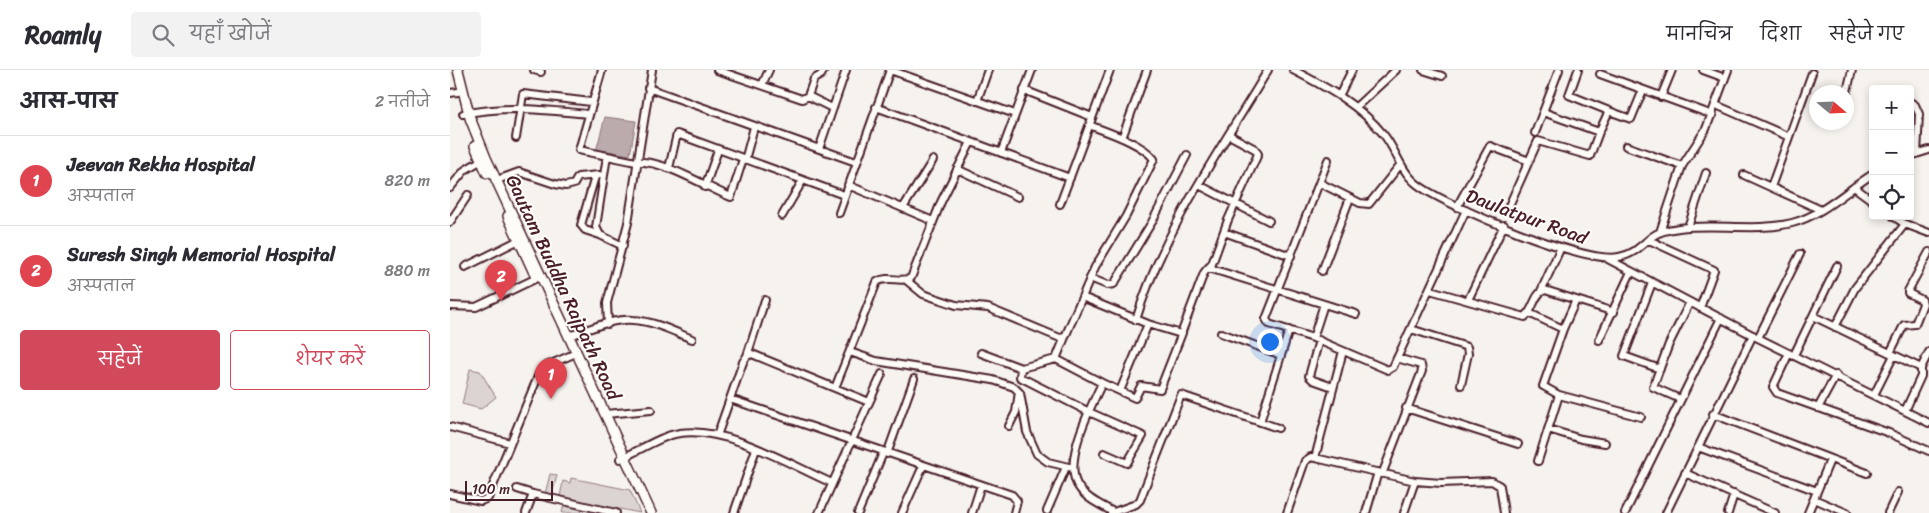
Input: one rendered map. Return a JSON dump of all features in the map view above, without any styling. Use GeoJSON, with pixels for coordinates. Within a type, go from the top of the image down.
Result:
{"type":"FeatureCollection","features":[{"type":"Feature","properties":{"kind":"highway"},"geometry":{"type":"LineString","coordinates":[[453,70],[454,92],[466,114]]}},
{"type":"Feature","properties":{"kind":"highway","name":"Gautam Buddha Rajpath Road"},"geometry":{"type":"LineString","coordinates":[[458,70],[466,114],[484,159],[497,180],[522,239],[569,336],[574,354],[605,414],[623,458],[651,513]]}},
{"type":"Feature","properties":{"kind":"highway"},"geometry":{"type":"LineString","coordinates":[[484,159],[522,239]]}},
{"type":"Feature","properties":{"kind":"highway"},"geometry":{"type":"LineString","coordinates":[[540,277],[623,458],[645,513]]}},
{"type":"Feature","properties":{"kind":"street"},"geometry":{"type":"LineString","coordinates":[[602,70],[591,102],[579,150],[636,162],[646,161],[669,168],[731,197],[754,127]]}},
{"type":"Feature","properties":{"kind":"street"},"geometry":{"type":"LineString","coordinates":[[608,324],[607,303],[623,246],[652,70]]}},
{"type":"Feature","properties":{"kind":"street"},"geometry":{"type":"LineString","coordinates":[[717,70],[802,99],[808,96],[814,79],[821,75],[824,70]]}},
{"type":"Feature","properties":{"kind":"street"},"geometry":{"type":"LineString","coordinates":[[762,85],[769,70]]}},
{"type":"Feature","properties":{"kind":"street"},"geometry":{"type":"LineString","coordinates":[[819,149],[846,70]]}},
{"type":"Feature","properties":{"kind":"street"},"geometry":{"type":"LineString","coordinates":[[839,213],[890,70],[1015,114]]}},
{"type":"Feature","properties":{"kind":"street"},"geometry":{"type":"LineString","coordinates":[[977,101],[988,70]]}},
{"type":"Feature","properties":{"kind":"street"},"geometry":{"type":"LineString","coordinates":[[1001,153],[1032,70]]}},
{"type":"Feature","properties":{"kind":"street"},"geometry":{"type":"LineString","coordinates":[[1060,204],[1110,70]]}},
{"type":"Feature","properties":{"kind":"street"},"geometry":{"type":"LineString","coordinates":[[1122,138],[1147,70]]}},
{"type":"Feature","properties":{"kind":"street"},"geometry":{"type":"LineString","coordinates":[[1136,320],[1161,255],[1187,202],[1268,70]]}},
{"type":"Feature","properties":{"kind":"street","name":"Daulatpur Road"},"geometry":{"type":"LineString","coordinates":[[1292,70],[1339,96],[1372,121],[1386,137],[1408,177],[1420,187],[1458,207],[1561,247],[1607,258],[1627,255],[1660,232],[1688,227],[1776,225],[1792,222],[1821,210],[1872,175]]}},
{"type":"Feature","properties":{"kind":"street"},"geometry":{"type":"LineString","coordinates":[[1339,96],[1352,70]]}},
{"type":"Feature","properties":{"kind":"street"},"geometry":{"type":"LineString","coordinates":[[1356,107],[1396,70]]}},
{"type":"Feature","properties":{"kind":"street"},"geometry":{"type":"LineString","coordinates":[[1423,70],[1442,76]]}},
{"type":"Feature","properties":{"kind":"street"},"geometry":{"type":"LineString","coordinates":[[1536,133],[1559,70]]}},
{"type":"Feature","properties":{"kind":"street"},"geometry":{"type":"LineString","coordinates":[[1578,70],[1569,95],[1631,120],[1643,90]]}},
{"type":"Feature","properties":{"kind":"street"},"geometry":{"type":"LineString","coordinates":[[1661,97],[1672,70]]}},
{"type":"Feature","properties":{"kind":"street"},"geometry":{"type":"LineString","coordinates":[[1703,70],[1725,78]]}},
{"type":"Feature","properties":{"kind":"street"},"geometry":{"type":"LineString","coordinates":[[1660,232],[1682,166],[1701,139],[1713,115],[1728,70]]}},
{"type":"Feature","properties":{"kind":"street"},"geometry":{"type":"LineString","coordinates":[[1849,85],[1852,70]]}},
{"type":"Feature","properties":{"kind":"street"},"geometry":{"type":"LineString","coordinates":[[1770,187],[1787,136],[1812,73]]}},
{"type":"Feature","properties":{"kind":"street"},"geometry":{"type":"LineString","coordinates":[[1600,74],[1713,115]]}},
{"type":"Feature","properties":{"kind":"street"},"geometry":{"type":"LineString","coordinates":[[648,88],[856,162]]}},
{"type":"Feature","properties":{"kind":"street"},"geometry":{"type":"LineString","coordinates":[[1024,90],[1092,117]]}},
{"type":"Feature","properties":{"kind":"street"},"geometry":{"type":"LineString","coordinates":[[516,138],[524,94],[591,102]]}},
{"type":"Feature","properties":{"kind":"street"},"geometry":{"type":"LineString","coordinates":[[808,96],[832,108]]}},
{"type":"Feature","properties":{"kind":"street"},"geometry":{"type":"LineString","coordinates":[[1914,104],[1919,114],[1914,148]]}},
{"type":"Feature","properties":{"kind":"street"},"geometry":{"type":"LineString","coordinates":[[1716,105],[1787,136]]}},
{"type":"Feature","properties":{"kind":"street"},"geometry":{"type":"LineString","coordinates":[[876,107],[1070,178]]}},
{"type":"Feature","properties":{"kind":"street"},"geometry":{"type":"LineString","coordinates":[[466,114],[497,108],[521,108],[588,114]]}},
{"type":"Feature","properties":{"kind":"street"},"geometry":{"type":"LineString","coordinates":[[1508,208],[1538,141],[1590,156],[1609,111]]}},
{"type":"Feature","properties":{"kind":"street"},"geometry":{"type":"LineString","coordinates":[[1543,112],[1599,132]]}},
{"type":"Feature","properties":{"kind":"street"},"geometry":{"type":"LineString","coordinates":[[1056,359],[1102,253],[1126,216],[1154,158],[1148,152],[1122,138],[1089,125]]}},
{"type":"Feature","properties":{"kind":"street"},"geometry":{"type":"LineString","coordinates":[[669,168],[677,134],[844,195]]}},
{"type":"Feature","properties":{"kind":"street"},"geometry":{"type":"LineString","coordinates":[[981,353],[1021,368],[1056,359],[1135,398],[1141,386],[1160,389],[1204,273],[1212,264],[1258,154],[1255,150],[1229,135]]}},
{"type":"Feature","properties":{"kind":"street"},"geometry":{"type":"LineString","coordinates":[[906,280],[915,271],[933,221],[971,142]]}},
{"type":"Feature","properties":{"kind":"street"},"geometry":{"type":"LineString","coordinates":[[1458,207],[1490,146],[1529,161]]}},
{"type":"Feature","properties":{"kind":"street"},"geometry":{"type":"LineString","coordinates":[[1626,146],[1682,166]]}},
{"type":"Feature","properties":{"kind":"street"},"geometry":{"type":"LineString","coordinates":[[705,186],[718,150]]}},
{"type":"Feature","properties":{"kind":"street"},"geometry":{"type":"LineString","coordinates":[[1914,155],[1929,150]]}},
{"type":"Feature","properties":{"kind":"street"},"geometry":{"type":"LineString","coordinates":[[1090,278],[1107,285],[1114,284],[1152,222],[1186,155]]}},
{"type":"Feature","properties":{"kind":"street"},"geometry":{"type":"LineString","coordinates":[[600,234],[596,227],[602,175],[607,156]]}},
{"type":"Feature","properties":{"kind":"street"},"geometry":{"type":"LineString","coordinates":[[450,188],[464,170],[484,159]]}},
{"type":"Feature","properties":{"kind":"street"},"geometry":{"type":"LineString","coordinates":[[903,208],[933,160]]}},
{"type":"Feature","properties":{"kind":"street"},"geometry":{"type":"LineString","coordinates":[[1328,160],[1266,319],[1270,324],[1316,339],[1388,370],[1393,367],[1466,210]]}},
{"type":"Feature","properties":{"kind":"street"},"geometry":{"type":"LineString","coordinates":[[1320,183],[1365,205],[1369,204],[1400,165]]}},
{"type":"Feature","properties":{"kind":"street"},"geometry":{"type":"LineString","coordinates":[[957,169],[1018,197]]}},
{"type":"Feature","properties":{"kind":"street"},"geometry":{"type":"LineString","coordinates":[[497,180],[519,172],[566,186],[574,184],[578,177],[602,175]]}},
{"type":"Feature","properties":{"kind":"street"},"geometry":{"type":"LineString","coordinates":[[1688,227],[1706,173]]}},
{"type":"Feature","properties":{"kind":"street"},"geometry":{"type":"LineString","coordinates":[[602,175],[594,180],[581,225],[585,230],[600,234],[623,246]]}},
{"type":"Feature","properties":{"kind":"street"},"geometry":{"type":"LineString","coordinates":[[1744,175],[1821,210]]}},
{"type":"Feature","properties":{"kind":"street"},"geometry":{"type":"LineString","coordinates":[[782,216],[802,180]]}},
{"type":"Feature","properties":{"kind":"street"},"geometry":{"type":"LineString","coordinates":[[848,185],[933,221]]}},
{"type":"Feature","properties":{"kind":"street"},"geometry":{"type":"LineString","coordinates":[[1199,185],[1269,222]]}},
{"type":"Feature","properties":{"kind":"street"},"geometry":{"type":"LineString","coordinates":[[1854,188],[1869,198]]}},
{"type":"Feature","properties":{"kind":"street"},"geometry":{"type":"LineString","coordinates":[[450,222],[468,195]]}},
{"type":"Feature","properties":{"kind":"street"},"geometry":{"type":"LineString","coordinates":[[1322,271],[1350,198]]}},
{"type":"Feature","properties":{"kind":"street"},"geometry":{"type":"LineString","coordinates":[[1899,220],[1904,224],[1929,234]]}},
{"type":"Feature","properties":{"kind":"street"},"geometry":{"type":"LineString","coordinates":[[1835,326],[1855,288],[1904,224]]}},
{"type":"Feature","properties":{"kind":"street"},"geometry":{"type":"LineString","coordinates":[[1468,300],[1504,225]]}},
{"type":"Feature","properties":{"kind":"street"},"geometry":{"type":"LineString","coordinates":[[1224,232],[1291,256]]}},
{"type":"Feature","properties":{"kind":"street"},"geometry":{"type":"LineString","coordinates":[[465,267],[522,239]]}},
{"type":"Feature","properties":{"kind":"street"},"geometry":{"type":"LineString","coordinates":[[1649,240],[1714,270],[1700,308]]}},
{"type":"Feature","properties":{"kind":"street"},"geometry":{"type":"LineString","coordinates":[[1430,290],[1525,316],[1529,313],[1541,291],[1561,247]]}},
{"type":"Feature","properties":{"kind":"street"},"geometry":{"type":"LineString","coordinates":[[1874,395],[1904,325],[1915,324],[1923,304],[1922,300],[1908,293],[1908,291],[1929,252]]}},
{"type":"Feature","properties":{"kind":"street"},"geometry":{"type":"LineString","coordinates":[[1666,513],[1713,414],[1800,254]]}},
{"type":"Feature","properties":{"kind":"street"},"geometry":{"type":"LineString","coordinates":[[1607,258],[1700,308],[1929,423]]}},
{"type":"Feature","properties":{"kind":"street"},"geometry":{"type":"LineString","coordinates":[[1837,266],[1813,316],[1775,382],[1774,390],[1889,433],[1929,452]]}},
{"type":"Feature","properties":{"kind":"street"},"geometry":{"type":"LineString","coordinates":[[1207,269],[1356,314]]}},
{"type":"Feature","properties":{"kind":"street"},"geometry":{"type":"LineString","coordinates":[[1600,340],[1631,272]]}},
{"type":"Feature","properties":{"kind":"street"},"geometry":{"type":"LineString","coordinates":[[450,306],[476,307],[540,277]]}},
{"type":"Feature","properties":{"kind":"street"},"geometry":{"type":"LineString","coordinates":[[835,388],[877,282],[886,279],[906,280],[923,294],[956,305],[988,308],[1060,338],[1065,338]]}},
{"type":"Feature","properties":{"kind":"street"},"geometry":{"type":"LineString","coordinates":[[1652,283],[1624,356],[1660,369]]}},
{"type":"Feature","properties":{"kind":"street"},"geometry":{"type":"LineString","coordinates":[[1541,291],[1545,290],[1614,312]]}},
{"type":"Feature","properties":{"kind":"street"},"geometry":{"type":"LineString","coordinates":[[1082,297],[1136,320],[1179,334],[1182,333]]}},
{"type":"Feature","properties":{"kind":"street"},"geometry":{"type":"LineString","coordinates":[[718,434],[765,300]]}},
{"type":"Feature","properties":{"kind":"street"},"geometry":{"type":"LineString","coordinates":[[1576,300],[1563,329],[1543,386],[1559,395],[1641,417]]}},
{"type":"Feature","properties":{"kind":"street"},"geometry":{"type":"LineString","coordinates":[[1680,399],[1653,388],[1690,302]]}},
{"type":"Feature","properties":{"kind":"street"},"geometry":{"type":"LineString","coordinates":[[1324,304],[1309,376],[1313,380],[1333,387]]}},
{"type":"Feature","properties":{"kind":"street"},"geometry":{"type":"LineString","coordinates":[[1529,313],[1563,329]]}},
{"type":"Feature","properties":{"kind":"street"},"geometry":{"type":"LineString","coordinates":[[1813,316],[1921,368]]}},
{"type":"Feature","properties":{"kind":"street"},"geometry":{"type":"LineString","coordinates":[[1625,513],[1720,318]]}},
{"type":"Feature","properties":{"kind":"street"},"geometry":{"type":"LineString","coordinates":[[569,336],[608,324],[631,320],[645,322],[692,338]]}},
{"type":"Feature","properties":{"kind":"street"},"geometry":{"type":"LineString","coordinates":[[1120,391],[1148,324]]}},
{"type":"Feature","properties":{"kind":"street"},"geometry":{"type":"LineString","coordinates":[[1410,329],[1467,347],[1468,354],[1461,385]]}},
{"type":"Feature","properties":{"kind":"street"},"geometry":{"type":"LineString","coordinates":[[1260,422],[1289,330]]}},
{"type":"Feature","properties":{"kind":"street"},"geometry":{"type":"LineString","coordinates":[[1221,333],[1281,354]]}},
{"type":"Feature","properties":{"kind":"street"},"geometry":{"type":"LineString","coordinates":[[1315,458],[1343,351]]}},
{"type":"Feature","properties":{"kind":"street"},"geometry":{"type":"LineString","coordinates":[[850,352],[876,361],[993,380],[1014,387],[1019,392],[1027,432],[1037,454],[1048,462],[1073,468]]}},
{"type":"Feature","properties":{"kind":"street"},"geometry":{"type":"LineString","coordinates":[[1905,410],[1921,376],[1921,368],[1929,352]]}},
{"type":"Feature","properties":{"kind":"street"},"geometry":{"type":"LineString","coordinates":[[450,494],[481,501],[488,498],[539,374],[544,367],[574,354]]}},
{"type":"Feature","properties":{"kind":"street"},"geometry":{"type":"LineString","coordinates":[[746,356],[757,355],[869,402]]}},
{"type":"Feature","properties":{"kind":"street"},"geometry":{"type":"LineString","coordinates":[[1366,513],[1380,472],[1422,368],[1397,358]]}},
{"type":"Feature","properties":{"kind":"street"},"geometry":{"type":"LineString","coordinates":[[1021,368],[1020,377],[1089,412],[1143,436],[1127,463],[1104,453]]}},
{"type":"Feature","properties":{"kind":"street"},"geometry":{"type":"LineString","coordinates":[[820,513],[882,374]]}},
{"type":"Feature","properties":{"kind":"street"},"geometry":{"type":"LineString","coordinates":[[1818,408],[1836,375]]}},
{"type":"Feature","properties":{"kind":"street"},"geometry":{"type":"LineString","coordinates":[[858,513],[885,453],[914,378]]}},
{"type":"Feature","properties":{"kind":"street"},"geometry":{"type":"LineString","coordinates":[[1102,383],[1076,447],[1073,468],[1080,489],[1113,513],[1136,504],[1140,500],[1182,395],[1278,428]]}},
{"type":"Feature","properties":{"kind":"street"},"geometry":{"type":"LineString","coordinates":[[1009,426],[1016,412],[1019,392]]}},
{"type":"Feature","properties":{"kind":"street"},"geometry":{"type":"LineString","coordinates":[[1538,461],[1559,395]]}},
{"type":"Feature","properties":{"kind":"street"},"geometry":{"type":"LineString","coordinates":[[730,399],[1016,498],[1014,513]]}},
{"type":"Feature","properties":{"kind":"street"},"geometry":{"type":"LineString","coordinates":[[1406,408],[1518,444]]}},
{"type":"Feature","properties":{"kind":"street"},"geometry":{"type":"LineString","coordinates":[[605,414],[651,410]]}},
{"type":"Feature","properties":{"kind":"street"},"geometry":{"type":"LineString","coordinates":[[1713,414],[1867,473]]}},
{"type":"Feature","properties":{"kind":"street"},"geometry":{"type":"LineString","coordinates":[[450,427],[510,443]]}},
{"type":"Feature","properties":{"kind":"street"},"geometry":{"type":"LineString","coordinates":[[1548,428],[1581,439],[1605,442]]}},
{"type":"Feature","properties":{"kind":"street"},"geometry":{"type":"LineString","coordinates":[[623,458],[678,433],[703,431],[718,434],[756,449],[832,484]]}},
{"type":"Feature","properties":{"kind":"street"},"geometry":{"type":"LineString","coordinates":[[1698,447],[1817,491]]}},
{"type":"Feature","properties":{"kind":"street"},"geometry":{"type":"LineString","coordinates":[[734,513],[756,449]]}},
{"type":"Feature","properties":{"kind":"street"},"geometry":{"type":"LineString","coordinates":[[1287,513],[1308,458],[1415,481],[1441,483],[1492,481],[1498,483],[1501,490],[1504,513]]}},
{"type":"Feature","properties":{"kind":"street"},"geometry":{"type":"LineString","coordinates":[[1808,513],[1830,460]]}},
{"type":"Feature","properties":{"kind":"street"},"geometry":{"type":"LineString","coordinates":[[902,513],[923,466]]}},
{"type":"Feature","properties":{"kind":"street"},"geometry":{"type":"LineString","coordinates":[[1047,511],[1066,467]]}},
{"type":"Feature","properties":{"kind":"street"},"geometry":{"type":"LineString","coordinates":[[1685,474],[1775,513]]}},
{"type":"Feature","properties":{"kind":"street"},"geometry":{"type":"LineString","coordinates":[[1404,513],[1415,481]]}},
{"type":"Feature","properties":{"kind":"street"},"geometry":{"type":"LineString","coordinates":[[972,513],[981,485]]}},
{"type":"Feature","properties":{"kind":"street"},"geometry":{"type":"LineString","coordinates":[[517,489],[616,513]]}},
{"type":"Feature","properties":{"kind":"street"},"geometry":{"type":"LineString","coordinates":[[1888,513],[1898,492]]}},
{"type":"Feature","properties":{"kind":"street"},"geometry":{"type":"LineString","coordinates":[[526,513],[533,494]]}},
{"type":"Feature","properties":{"kind":"street"},"geometry":{"type":"LineString","coordinates":[[1728,513],[1734,494]]}},
{"type":"Feature","properties":{"kind":"street"},"geometry":{"type":"LineString","coordinates":[[1814,499],[1845,513]]}},
{"type":"Feature","properties":{"kind":"shaded area"},"geometry":{"type":"Polygon","coordinates":[[[605,117],[636,121],[630,155],[596,151],[605,117]]]}},
{"type":"Feature","properties":{"kind":"shaded area"},"geometry":{"type":"Polygon","coordinates":[[[470,369],[480,371],[496,397],[481,409],[462,404],[470,369]]]}},
{"type":"Feature","properties":{"kind":"shaded area"},"geometry":{"type":"Polygon","coordinates":[[[550,474],[557,475],[552,496],[545,494],[550,474]]]}},
{"type":"Feature","properties":{"kind":"shaded area"},"geometry":{"type":"Polygon","coordinates":[[[571,478],[630,490],[640,513],[560,497],[563,481],[570,483],[571,478]]]}},
{"type":"Feature","properties":{"kind":"shaded area"},"geometry":{"type":"Polygon","coordinates":[[[564,504],[582,508],[581,513],[562,513],[564,504]]]}},
{"type":"Feature","properties":{"kind":"place","name":"Suresh Singh Memorial Hospital"},"geometry":{"type":"Point","coordinates":[501,301]}},
{"type":"Feature","properties":{"kind":"place","name":"Jeevan Rekha Hospital"},"geometry":{"type":"Point","coordinates":[551,399]}}]}
